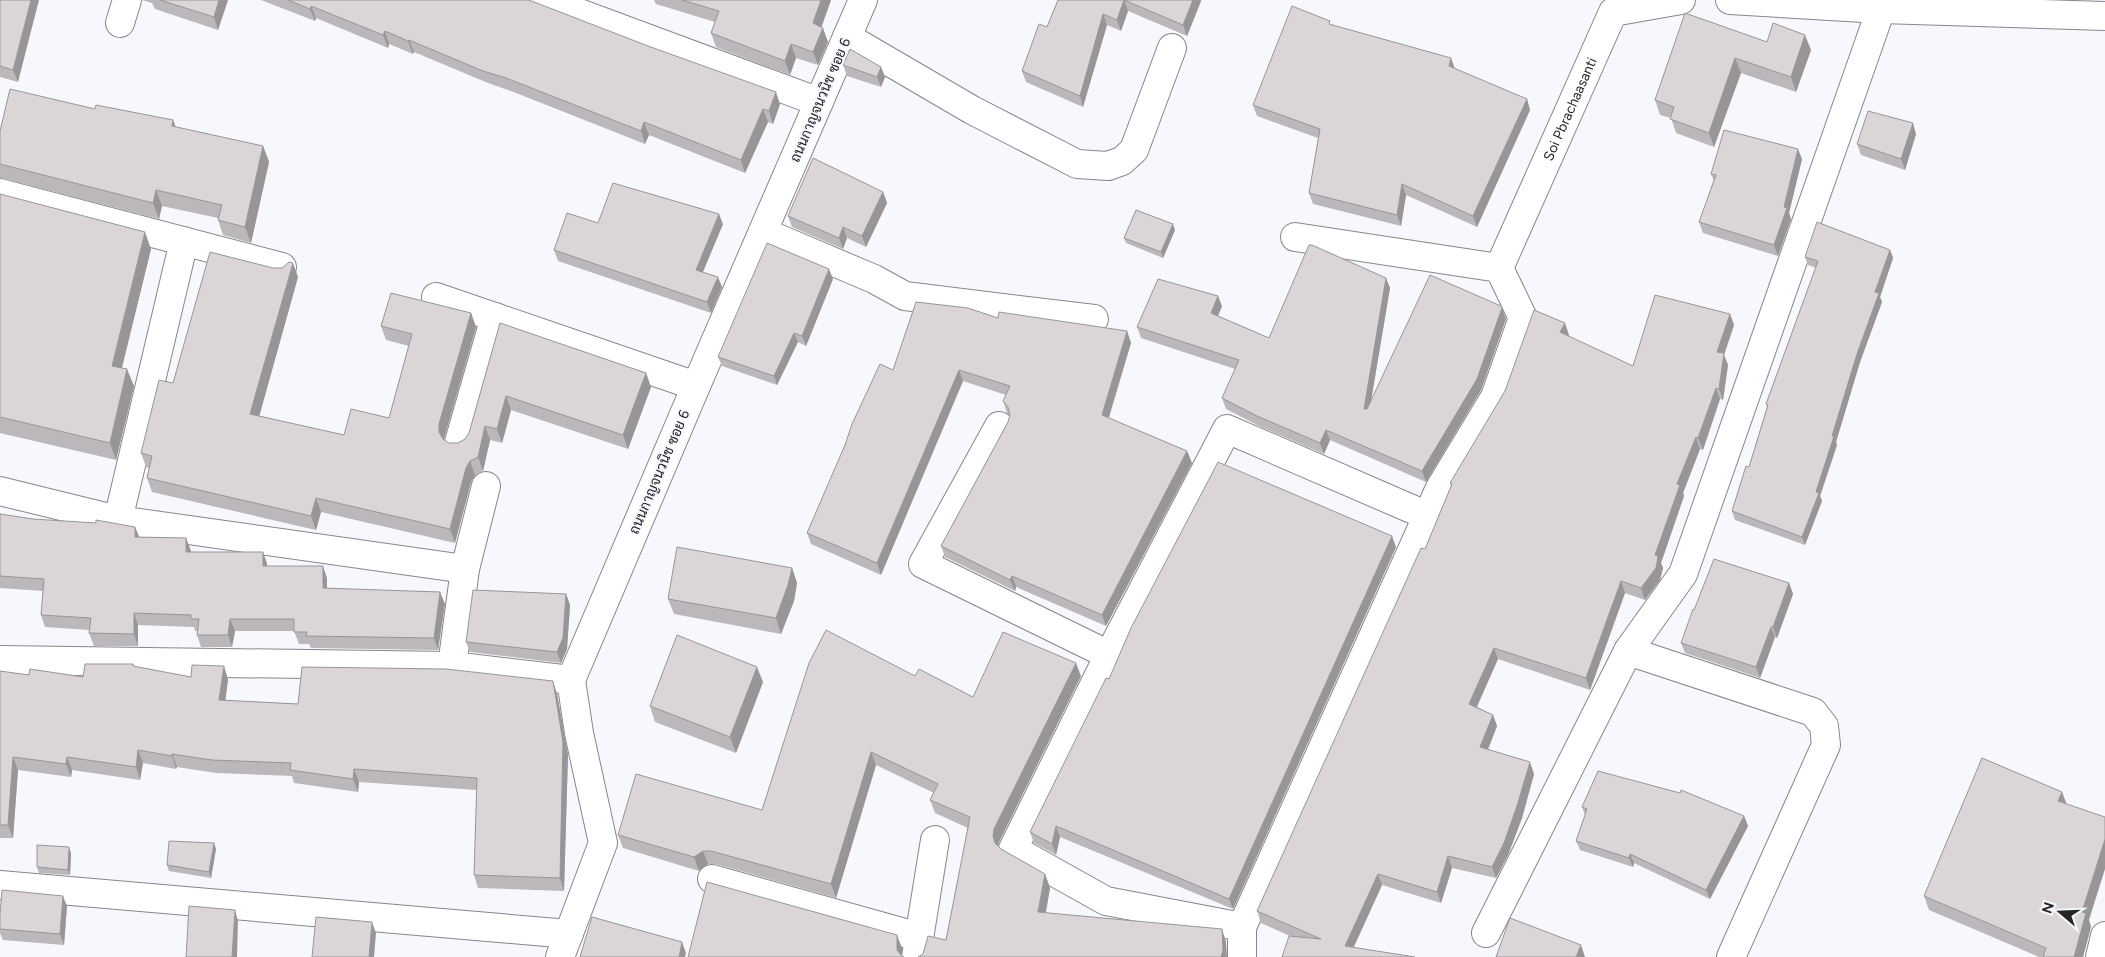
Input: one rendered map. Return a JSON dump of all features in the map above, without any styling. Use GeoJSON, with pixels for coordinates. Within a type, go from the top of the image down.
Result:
{"type":"FeatureCollection","features":[{"type":"Feature","properties":{"kind":"street"},"geometry":{"type":"LineString","coordinates":[[544,0],[819,102]]}},
{"type":"Feature","properties":{"kind":"street","name":"ถนนกาญจนวนิช ซอย 6"},"geometry":{"type":"LineString","coordinates":[[571,680],[863,0]]}},
{"type":"Feature","properties":{"kind":"street","name":"Soi Pbrachaasanti"},"geometry":{"type":"LineString","coordinates":[[1499,268],[1613,12],[1680,0]]}},
{"type":"Feature","properties":{"kind":"street"},"geometry":{"type":"LineString","coordinates":[[1730,0],[1881,9],[2105,16]]}},
{"type":"Feature","properties":{"kind":"street"},"geometry":{"type":"LineString","coordinates":[[1486,932],[1628,651],[1683,574],[1881,9]]}},
{"type":"Feature","properties":{"kind":"street"},"geometry":{"type":"LineString","coordinates":[[847,37],[972,110],[1077,164],[1108,166],[1122,161],[1134,150],[1172,48]]}},
{"type":"Feature","properties":{"kind":"street"},"geometry":{"type":"LineString","coordinates":[[0,193],[282,267]]}},
{"type":"Feature","properties":{"kind":"street"},"geometry":{"type":"LineString","coordinates":[[763,232],[874,279],[905,296],[1094,319]]}},
{"type":"Feature","properties":{"kind":"street"},"geometry":{"type":"LineString","coordinates":[[1242,957],[1242,926],[1440,488],[1495,397],[1523,318],[1499,268],[1295,237]]}},
{"type":"Feature","properties":{"kind":"street"},"geometry":{"type":"LineString","coordinates":[[118,520],[184,241]]}},
{"type":"Feature","properties":{"kind":"street"},"geometry":{"type":"LineString","coordinates":[[436,297],[696,386]]}},
{"type":"Feature","properties":{"kind":"street"},"geometry":{"type":"LineString","coordinates":[[458,442],[495,317]]}},
{"type":"Feature","properties":{"kind":"street"},"geometry":{"type":"LineString","coordinates":[[999,426],[923,564],[1109,655]]}},
{"type":"Feature","properties":{"kind":"street"},"geometry":{"type":"LineString","coordinates":[[1242,926],[1106,901],[1013,849],[1109,655],[1227,429],[1428,517]]}},
{"type":"Feature","properties":{"kind":"street"},"geometry":{"type":"LineString","coordinates":[[452,666],[465,569],[486,486]]}},
{"type":"Feature","properties":{"kind":"street"},"geometry":{"type":"LineString","coordinates":[[0,491],[118,520],[465,569]]}},
{"type":"Feature","properties":{"kind":"street"},"geometry":{"type":"LineString","coordinates":[[1628,651],[1813,712],[1824,726],[1826,745],[1731,957]]}},
{"type":"Feature","properties":{"kind":"street"},"geometry":{"type":"LineString","coordinates":[[0,660],[452,666],[571,680],[579,733],[603,843],[564,945],[0,885]]}},
{"type":"Feature","properties":{"kind":"street"},"geometry":{"type":"LineString","coordinates":[[712,879],[917,947],[935,840]]}},
{"type":"Feature","properties":{"kind":"street"},"geometry":{"type":"LineString","coordinates":[[2100,957],[2105,936]]}},
{"type":"Feature","properties":{"kind":"building"},"geometry":{"type":"Polygon","coordinates":[[[0,0],[31,0],[13,70],[0,66],[0,0]]]}},
{"type":"Feature","properties":{"kind":"building"},"geometry":{"type":"Polygon","coordinates":[[[160,0],[219,0],[214,17],[160,0]]]}},
{"type":"Feature","properties":{"kind":"building"},"geometry":{"type":"Polygon","coordinates":[[[288,0],[529,0],[648,46],[776,92],[769,111],[763,109],[741,160],[644,122],[641,131],[506,78],[483,71],[385,31],[383,35],[311,6],[310,9],[288,0]]]}},
{"type":"Feature","properties":{"kind":"building"},"geometry":{"type":"Polygon","coordinates":[[[682,0],[821,0],[813,23],[823,28],[813,52],[791,44],[785,61],[711,33],[719,11],[682,0]]]}},
{"type":"Feature","properties":{"kind":"building"},"geometry":{"type":"Polygon","coordinates":[[[1058,0],[1124,0],[1117,20],[1103,14],[1080,96],[1022,71],[1039,24],[1047,27],[1058,0]]]}},
{"type":"Feature","properties":{"kind":"building"},"geometry":{"type":"Polygon","coordinates":[[[1124,0],[1193,0],[1183,25],[1124,0]]]}},
{"type":"Feature","properties":{"kind":"building"},"geometry":{"type":"Polygon","coordinates":[[[1292,6],[1330,21],[1329,24],[1451,58],[1449,66],[1527,99],[1473,216],[1402,184],[1397,215],[1309,193],[1320,129],[1253,105],[1292,6]]]}},
{"type":"Feature","properties":{"kind":"building"},"geometry":{"type":"Polygon","coordinates":[[[1685,13],[1767,42],[1773,23],[1805,35],[1791,77],[1735,58],[1709,133],[1670,119],[1674,107],[1655,100],[1685,13]]]}},
{"type":"Feature","properties":{"kind":"building"},"geometry":{"type":"Polygon","coordinates":[[[850,49],[881,67],[877,77],[843,65],[850,49]]]}},
{"type":"Feature","properties":{"kind":"building"},"geometry":{"type":"Polygon","coordinates":[[[10,89],[95,109],[96,105],[173,120],[172,126],[263,146],[245,227],[218,220],[222,205],[156,190],[153,203],[0,164],[0,131],[10,89]]]}},
{"type":"Feature","properties":{"kind":"building"},"geometry":{"type":"Polygon","coordinates":[[[1868,111],[1913,123],[1901,159],[1857,144],[1868,111]]]}},
{"type":"Feature","properties":{"kind":"building"},"geometry":{"type":"Polygon","coordinates":[[[1724,130],[1798,149],[1784,207],[1787,208],[1774,245],[1699,222],[1716,175],[1711,174],[1724,130]]]}},
{"type":"Feature","properties":{"kind":"building"},"geometry":{"type":"Polygon","coordinates":[[[813,158],[883,192],[862,236],[843,227],[839,238],[788,216],[813,158]]]}},
{"type":"Feature","properties":{"kind":"building"},"geometry":{"type":"Polygon","coordinates":[[[613,183],[719,214],[696,270],[718,277],[707,302],[554,250],[567,213],[598,223],[613,183]]]}},
{"type":"Feature","properties":{"kind":"building"},"geometry":{"type":"Polygon","coordinates":[[[0,194],[145,232],[112,366],[127,369],[110,443],[0,417],[0,194]]]}},
{"type":"Feature","properties":{"kind":"building"},"geometry":{"type":"Polygon","coordinates":[[[1136,210],[1173,224],[1161,252],[1124,238],[1136,210]]]}},
{"type":"Feature","properties":{"kind":"building"},"geometry":{"type":"Polygon","coordinates":[[[1817,222],[1890,250],[1875,292],[1879,293],[1857,354],[1832,436],[1834,436],[1816,492],[1819,493],[1802,537],[1732,511],[1746,466],[1749,467],[1768,405],[1766,404],[1818,261],[1805,257],[1817,222]]]}},
{"type":"Feature","properties":{"kind":"building"},"geometry":{"type":"Polygon","coordinates":[[[767,243],[829,269],[802,336],[794,333],[774,376],[718,357],[767,243]]]}},
{"type":"Feature","properties":{"kind":"building"},"geometry":{"type":"Polygon","coordinates":[[[1309,245],[1386,278],[1364,409],[1367,409],[1430,275],[1502,308],[1477,379],[1422,471],[1326,430],[1320,443],[1257,416],[1222,398],[1239,360],[1137,327],[1158,279],[1218,296],[1211,313],[1269,338],[1309,245]]]}},
{"type":"Feature","properties":{"kind":"building"},"geometry":{"type":"Polygon","coordinates":[[[210,252],[273,268],[282,268],[289,262],[293,263],[250,414],[344,435],[351,409],[389,418],[412,334],[381,326],[391,293],[471,313],[439,424],[439,432],[443,439],[449,443],[458,443],[465,439],[469,433],[500,323],[646,373],[623,435],[506,396],[497,429],[485,426],[478,457],[470,461],[466,468],[450,529],[316,498],[311,516],[147,478],[152,456],[141,453],[159,380],[173,383],[210,252]]]}},
{"type":"Feature","properties":{"kind":"building"},"geometry":{"type":"Polygon","coordinates":[[[1655,295],[1730,314],[1717,352],[1724,353],[1719,389],[1716,388],[1698,438],[1696,437],[1677,484],[1680,485],[1655,555],[1658,556],[1656,568],[1641,588],[1621,581],[1586,678],[1494,648],[1469,704],[1493,715],[1480,747],[1530,762],[1504,843],[1492,867],[1448,856],[1437,892],[1378,874],[1345,946],[1415,957],[1282,957],[1289,936],[1321,939],[1257,911],[1421,548],[1425,549],[1452,484],[1450,483],[1505,391],[1534,310],[1565,323],[1560,332],[1633,366],[1655,295]]]}},
{"type":"Feature","properties":{"kind":"building"},"geometry":{"type":"Polygon","coordinates":[[[916,302],[968,308],[998,318],[999,312],[1127,331],[1102,415],[1187,451],[1102,615],[1012,576],[1010,580],[941,546],[1010,415],[1008,407],[1003,401],[1010,386],[959,370],[877,563],[807,533],[845,445],[852,424],[880,364],[893,370],[916,302]]]}},
{"type":"Feature","properties":{"kind":"building"},"geometry":{"type":"Polygon","coordinates":[[[1218,462],[1392,536],[1229,899],[1056,826],[1052,844],[1030,832],[1106,678],[1109,679],[1131,628],[1218,462]]]}},
{"type":"Feature","properties":{"kind":"building"},"geometry":{"type":"Polygon","coordinates":[[[0,514],[33,519],[96,523],[96,520],[135,527],[135,537],[186,538],[186,552],[263,552],[263,566],[323,566],[323,588],[440,592],[434,638],[306,636],[307,632],[294,632],[294,619],[230,619],[228,635],[197,635],[199,619],[191,619],[191,615],[134,613],[134,634],[89,633],[91,618],[41,615],[44,579],[0,576],[0,514]]]}},
{"type":"Feature","properties":{"kind":"building"},"geometry":{"type":"Polygon","coordinates":[[[677,547],[792,568],[776,618],[668,599],[677,547]]]}},
{"type":"Feature","properties":{"kind":"building"},"geometry":{"type":"Polygon","coordinates":[[[1714,559],[1789,583],[1756,667],[1681,643],[1714,559]]]}},
{"type":"Feature","properties":{"kind":"building"},"geometry":{"type":"Polygon","coordinates":[[[473,590],[566,594],[563,638],[557,652],[466,642],[473,590]]]}},
{"type":"Feature","properties":{"kind":"building"},"geometry":{"type":"Polygon","coordinates":[[[826,630],[915,676],[919,669],[973,697],[1003,632],[1076,663],[994,829],[995,843],[1001,849],[1045,874],[1038,912],[1222,929],[1223,950],[1221,957],[918,957],[923,954],[928,936],[946,940],[970,817],[930,800],[938,784],[871,752],[831,884],[711,851],[703,851],[694,857],[618,835],[636,774],[762,810],[809,663],[826,630]]]}},
{"type":"Feature","properties":{"kind":"building"},"geometry":{"type":"Polygon","coordinates":[[[677,635],[757,667],[730,737],[650,706],[677,635]]]}},
{"type":"Feature","properties":{"kind":"building"},"geometry":{"type":"Polygon","coordinates":[[[85,664],[133,664],[133,666],[191,677],[192,665],[224,666],[219,700],[298,704],[302,667],[446,669],[553,681],[563,742],[560,878],[474,875],[477,778],[354,769],[353,779],[290,770],[291,763],[212,760],[138,750],[136,767],[67,757],[66,764],[13,757],[8,825],[0,825],[0,671],[29,675],[30,669],[83,677],[85,664]]]}},
{"type":"Feature","properties":{"kind":"building"},"geometry":{"type":"Polygon","coordinates":[[[1982,758],[2062,792],[2058,801],[2105,817],[2105,839],[2082,912],[2086,913],[2074,957],[2043,957],[2046,948],[1924,896],[1982,758]]]}},
{"type":"Feature","properties":{"kind":"building"},"geometry":{"type":"Polygon","coordinates":[[[1598,771],[1680,793],[1681,790],[1744,816],[1706,890],[1630,854],[1629,858],[1576,841],[1587,809],[1582,807],[1598,771]]]}},
{"type":"Feature","properties":{"kind":"building"},"geometry":{"type":"Polygon","coordinates":[[[169,841],[214,843],[209,872],[167,865],[169,841]]]}},
{"type":"Feature","properties":{"kind":"building"},"geometry":{"type":"Polygon","coordinates":[[[37,845],[69,847],[68,870],[37,867],[37,845]]]}},
{"type":"Feature","properties":{"kind":"building"},"geometry":{"type":"Polygon","coordinates":[[[707,882],[897,935],[897,950],[904,957],[688,957],[707,882]]]}},
{"type":"Feature","properties":{"kind":"building"},"geometry":{"type":"Polygon","coordinates":[[[2,890],[63,896],[60,934],[0,929],[2,890]]]}},
{"type":"Feature","properties":{"kind":"building"},"geometry":{"type":"Polygon","coordinates":[[[189,906],[235,910],[232,957],[186,957],[189,906]]]}},
{"type":"Feature","properties":{"kind":"building"},"geometry":{"type":"Polygon","coordinates":[[[316,917],[372,922],[369,957],[312,957],[316,917]]]}},
{"type":"Feature","properties":{"kind":"building"},"geometry":{"type":"Polygon","coordinates":[[[592,917],[682,942],[679,957],[580,957],[592,917]]]}},
{"type":"Feature","properties":{"kind":"building"},"geometry":{"type":"Polygon","coordinates":[[[1510,918],[1581,945],[1576,957],[1496,957],[1510,918]]]}}]}
